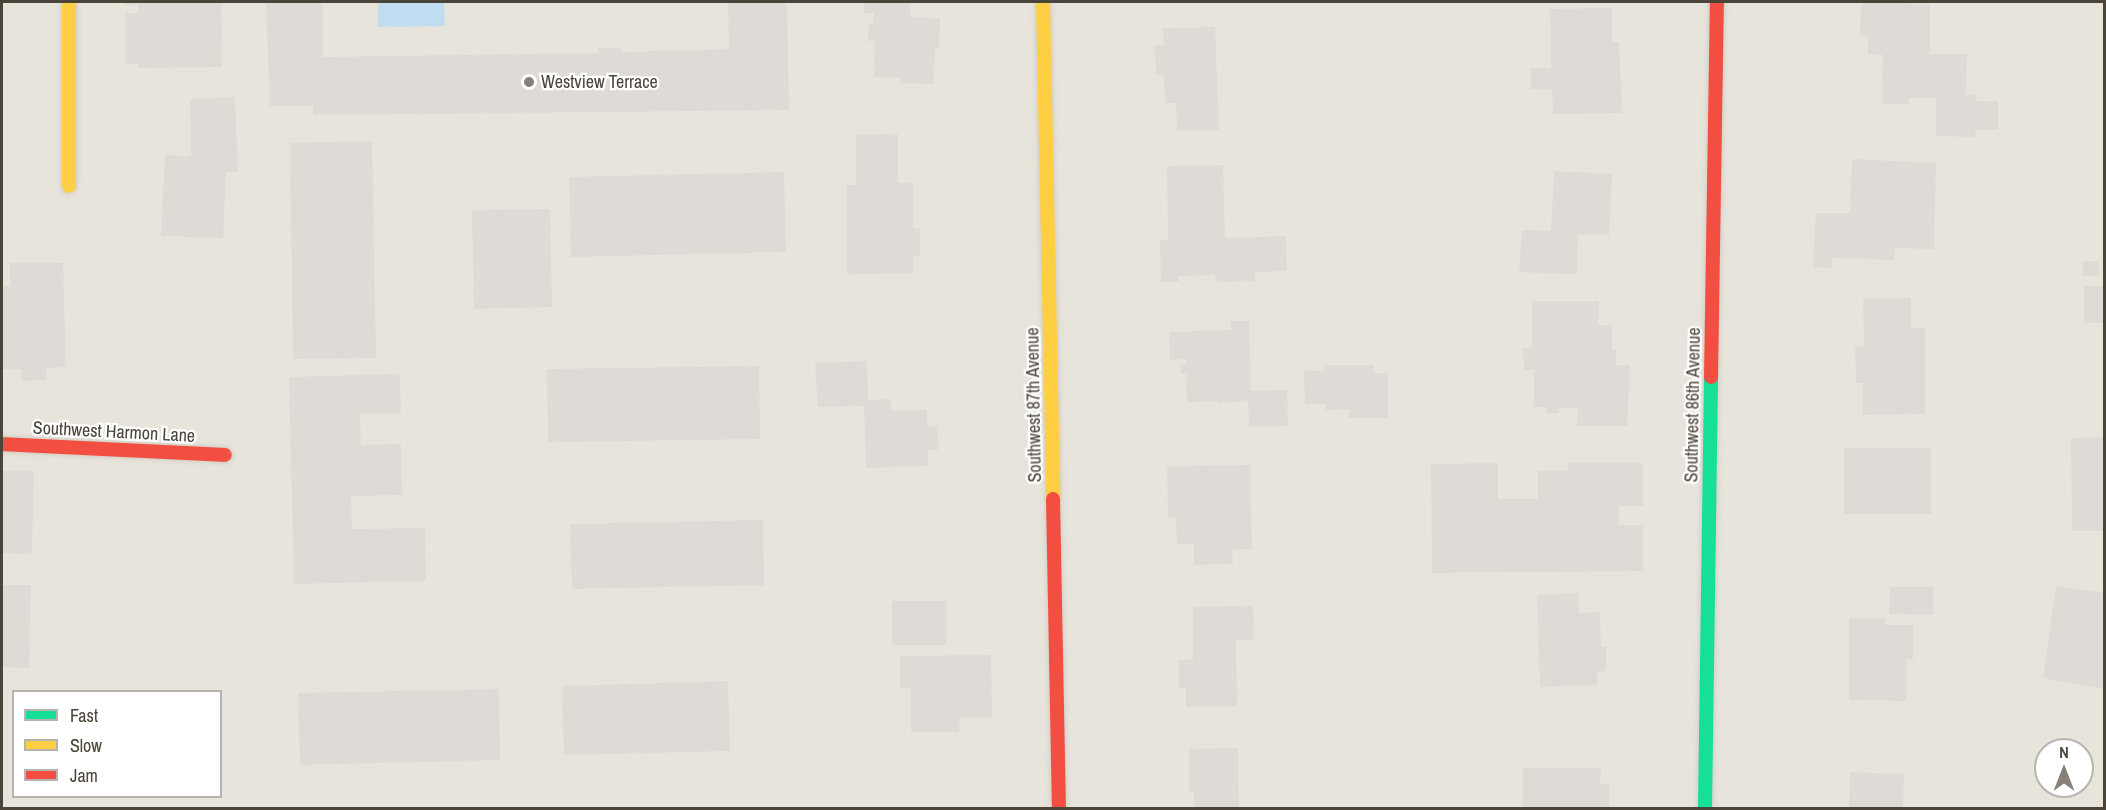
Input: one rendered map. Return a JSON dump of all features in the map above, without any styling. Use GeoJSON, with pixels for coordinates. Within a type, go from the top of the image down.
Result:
{"type":"FeatureCollection","features":[{"type":"Feature","properties":{"kind":"street"},"geometry":{"type":"LineString","coordinates":[[69,2],[69,186]]}},
{"type":"Feature","properties":{"kind":"street","name":"Southwest 87th Avenue"},"geometry":{"type":"LineString","coordinates":[[1043,2],[1059,808]]}},
{"type":"Feature","properties":{"kind":"street","name":"Southwest 86th Avenue"},"geometry":{"type":"LineString","coordinates":[[1705,808],[1716,2]]}},
{"type":"Feature","properties":{"kind":"street","name":"Southwest Harmon Lane"},"geometry":{"type":"LineString","coordinates":[[2,444],[225,455]]}},
{"type":"Feature","properties":{"kind":"shaded area"},"geometry":{"type":"Polygon","coordinates":[[[2,2],[2104,2],[2104,808],[2,808],[2,2]]]}},
{"type":"Feature","properties":{"kind":"water"},"geometry":{"type":"Polygon","coordinates":[[[378,2],[444,2],[445,26],[378,27],[378,2]]]}},
{"type":"Feature","properties":{"kind":"building"},"geometry":{"type":"Polygon","coordinates":[[[125,2],[221,2],[222,67],[138,68],[138,64],[126,64],[125,13],[138,13],[138,5],[125,6],[125,2]]]}},
{"type":"Feature","properties":{"kind":"building","name":"Westview Terrace"},"geometry":{"type":"Polygon","coordinates":[[[266,2],[323,2],[323,57],[598,53],[598,48],[621,48],[621,52],[729,49],[728,2],[787,2],[789,110],[313,115],[313,106],[270,106],[266,2]]]}},
{"type":"Feature","properties":{"kind":"building"},"geometry":{"type":"Polygon","coordinates":[[[864,2],[911,2],[910,17],[940,18],[939,49],[935,49],[933,84],[901,83],[901,78],[874,77],[875,41],[868,41],[869,24],[873,24],[874,13],[864,13],[864,2]]]}},
{"type":"Feature","properties":{"kind":"building"},"geometry":{"type":"Polygon","coordinates":[[[1861,2],[1930,4],[1930,54],[1967,54],[1966,95],[1977,95],[1976,101],[1998,101],[1998,130],[1975,130],[1976,137],[1936,136],[1936,98],[1909,98],[1909,104],[1882,104],[1883,55],[1868,54],[1868,36],[1860,36],[1861,2]]]}},
{"type":"Feature","properties":{"kind":"building"},"geometry":{"type":"Polygon","coordinates":[[[1612,8],[1612,42],[1619,42],[1622,113],[1553,114],[1552,89],[1531,89],[1531,68],[1551,68],[1550,9],[1612,8]]]}},
{"type":"Feature","properties":{"kind":"building"},"geometry":{"type":"Polygon","coordinates":[[[1215,27],[1219,130],[1177,131],[1176,103],[1165,103],[1164,75],[1156,75],[1155,45],[1164,45],[1163,28],[1215,27]]]}},
{"type":"Feature","properties":{"kind":"building"},"geometry":{"type":"Polygon","coordinates":[[[235,97],[238,172],[226,172],[223,238],[161,236],[165,155],[191,156],[190,99],[235,97]]]}},
{"type":"Feature","properties":{"kind":"building"},"geometry":{"type":"Polygon","coordinates":[[[898,134],[898,183],[913,183],[913,228],[920,228],[920,256],[913,256],[913,273],[847,274],[847,185],[856,185],[856,135],[898,134]]]}},
{"type":"Feature","properties":{"kind":"building"},"geometry":{"type":"Polygon","coordinates":[[[372,141],[376,358],[293,359],[290,143],[372,141]]]}},
{"type":"Feature","properties":{"kind":"building"},"geometry":{"type":"Polygon","coordinates":[[[1852,159],[1936,163],[1934,249],[1895,248],[1894,260],[1832,258],[1832,268],[1813,267],[1816,213],[1850,213],[1852,159]]]}},
{"type":"Feature","properties":{"kind":"building"},"geometry":{"type":"Polygon","coordinates":[[[1223,165],[1225,238],[1286,236],[1287,271],[1255,272],[1255,281],[1216,282],[1215,275],[1178,276],[1179,282],[1161,282],[1160,240],[1168,240],[1167,166],[1223,165]]]}},
{"type":"Feature","properties":{"kind":"building"},"geometry":{"type":"Polygon","coordinates":[[[1554,171],[1612,174],[1609,235],[1578,234],[1577,274],[1519,272],[1522,230],[1551,231],[1554,171]]]}},
{"type":"Feature","properties":{"kind":"building"},"geometry":{"type":"Polygon","coordinates":[[[784,172],[786,252],[571,257],[569,177],[784,172]]]}},
{"type":"Feature","properties":{"kind":"building"},"geometry":{"type":"Polygon","coordinates":[[[550,209],[552,307],[474,309],[472,210],[550,209]]]}},
{"type":"Feature","properties":{"kind":"building"},"geometry":{"type":"Polygon","coordinates":[[[2083,261],[2098,261],[2099,276],[2083,276],[2083,261]]]}},
{"type":"Feature","properties":{"kind":"building"},"geometry":{"type":"Polygon","coordinates":[[[10,263],[63,263],[66,367],[46,368],[47,380],[21,381],[21,369],[2,369],[2,286],[10,286],[10,263]]]}},
{"type":"Feature","properties":{"kind":"building"},"geometry":{"type":"Polygon","coordinates":[[[2084,286],[2103,286],[2103,323],[2084,323],[2084,286]]]}},
{"type":"Feature","properties":{"kind":"building"},"geometry":{"type":"Polygon","coordinates":[[[1911,298],[1911,328],[1925,328],[1925,414],[1863,415],[1863,383],[1856,383],[1855,346],[1864,346],[1863,299],[1911,298]]]}},
{"type":"Feature","properties":{"kind":"building"},"geometry":{"type":"Polygon","coordinates":[[[1532,301],[1599,301],[1598,325],[1612,325],[1612,350],[1616,350],[1616,365],[1630,365],[1627,426],[1577,426],[1578,408],[1559,408],[1559,413],[1547,413],[1547,407],[1534,407],[1534,370],[1524,370],[1523,348],[1532,348],[1532,301]]]}},
{"type":"Feature","properties":{"kind":"building"},"geometry":{"type":"Polygon","coordinates":[[[1231,321],[1249,321],[1251,391],[1287,390],[1288,426],[1249,427],[1248,400],[1218,404],[1218,401],[1187,402],[1186,374],[1181,374],[1181,365],[1186,365],[1186,359],[1170,360],[1169,332],[1231,330],[1231,321]]]}},
{"type":"Feature","properties":{"kind":"building"},"geometry":{"type":"Polygon","coordinates":[[[867,361],[868,400],[890,399],[892,411],[927,410],[927,426],[937,426],[939,449],[928,450],[928,466],[866,468],[864,406],[818,407],[815,363],[867,361]]]}},
{"type":"Feature","properties":{"kind":"building"},"geometry":{"type":"Polygon","coordinates":[[[1324,365],[1374,365],[1373,373],[1388,373],[1388,418],[1349,418],[1349,409],[1326,410],[1325,404],[1305,404],[1304,371],[1324,371],[1324,365]]]}},
{"type":"Feature","properties":{"kind":"building"},"geometry":{"type":"Polygon","coordinates":[[[759,366],[760,439],[548,442],[547,369],[759,366]]]}},
{"type":"Feature","properties":{"kind":"building"},"geometry":{"type":"Polygon","coordinates":[[[400,374],[401,413],[360,414],[361,445],[401,444],[402,495],[351,496],[352,529],[425,528],[426,581],[294,584],[289,377],[400,374]]]}},
{"type":"Feature","properties":{"kind":"building"},"geometry":{"type":"Polygon","coordinates":[[[2104,437],[2104,531],[2072,531],[2071,438],[2104,437]]]}},
{"type":"Feature","properties":{"kind":"building"},"geometry":{"type":"Polygon","coordinates":[[[1844,448],[1931,448],[1931,514],[1844,514],[1844,448]]]}},
{"type":"Feature","properties":{"kind":"building"},"geometry":{"type":"Polygon","coordinates":[[[1498,463],[1498,499],[1538,499],[1538,471],[1568,471],[1568,463],[1643,463],[1643,506],[1619,506],[1619,525],[1643,525],[1643,571],[1432,573],[1431,464],[1498,463]]]}},
{"type":"Feature","properties":{"kind":"building"},"geometry":{"type":"Polygon","coordinates":[[[1250,465],[1252,549],[1232,549],[1233,564],[1194,565],[1194,544],[1177,544],[1176,518],[1168,518],[1167,466],[1250,465]]]}},
{"type":"Feature","properties":{"kind":"building"},"geometry":{"type":"Polygon","coordinates":[[[2,471],[34,471],[32,554],[2,553],[2,471]]]}},
{"type":"Feature","properties":{"kind":"building"},"geometry":{"type":"Polygon","coordinates":[[[763,520],[764,585],[572,589],[570,524],[763,520]]]}},
{"type":"Feature","properties":{"kind":"building"},"geometry":{"type":"Polygon","coordinates":[[[2,585],[31,585],[29,668],[2,667],[2,585]]]}},
{"type":"Feature","properties":{"kind":"building"},"geometry":{"type":"Polygon","coordinates":[[[2056,586],[2104,593],[2104,689],[2043,678],[2056,586]]]}},
{"type":"Feature","properties":{"kind":"building"},"geometry":{"type":"Polygon","coordinates":[[[1890,587],[1933,587],[1933,615],[1889,614],[1890,587]]]}},
{"type":"Feature","properties":{"kind":"building"},"geometry":{"type":"Polygon","coordinates":[[[1578,593],[1579,613],[1600,612],[1601,647],[1606,647],[1606,671],[1597,672],[1597,685],[1540,687],[1537,595],[1578,593]]]}},
{"type":"Feature","properties":{"kind":"building"},"geometry":{"type":"Polygon","coordinates":[[[892,601],[947,601],[946,645],[892,645],[892,601]]]}},
{"type":"Feature","properties":{"kind":"building"},"geometry":{"type":"Polygon","coordinates":[[[1253,606],[1254,640],[1236,640],[1237,706],[1186,707],[1186,688],[1179,688],[1179,660],[1193,659],[1193,607],[1253,606]]]}},
{"type":"Feature","properties":{"kind":"building"},"geometry":{"type":"Polygon","coordinates":[[[1849,618],[1886,619],[1885,625],[1913,625],[1913,659],[1907,659],[1906,701],[1849,700],[1849,618]]]}},
{"type":"Feature","properties":{"kind":"building"},"geometry":{"type":"Polygon","coordinates":[[[991,655],[992,718],[960,718],[959,732],[911,732],[911,688],[900,688],[900,656],[991,655]]]}},
{"type":"Feature","properties":{"kind":"building"},"geometry":{"type":"Polygon","coordinates":[[[728,681],[730,751],[564,755],[562,686],[728,681]]]}},
{"type":"Feature","properties":{"kind":"building"},"geometry":{"type":"Polygon","coordinates":[[[499,689],[500,760],[300,765],[298,693],[499,689]]]}},
{"type":"Feature","properties":{"kind":"building"},"geometry":{"type":"Polygon","coordinates":[[[1238,748],[1239,808],[1194,808],[1194,792],[1189,792],[1189,749],[1238,748]]]}},
{"type":"Feature","properties":{"kind":"building"},"geometry":{"type":"Polygon","coordinates":[[[1523,768],[1601,768],[1600,784],[1609,784],[1609,808],[1523,808],[1523,768]]]}},
{"type":"Feature","properties":{"kind":"building"},"geometry":{"type":"Polygon","coordinates":[[[1850,772],[1904,774],[1903,808],[1849,808],[1850,772]]]}},
{"type":"Feature","properties":{"kind":"traffic: fast"},"geometry":{"type":"LineString","coordinates":[[1705,808],[1711,377]]}},
{"type":"Feature","properties":{"kind":"traffic: slow"},"geometry":{"type":"LineString","coordinates":[[69,2],[69,186]]}},
{"type":"Feature","properties":{"kind":"traffic: slow"},"geometry":{"type":"LineString","coordinates":[[1043,2],[1053,499]]}},
{"type":"Feature","properties":{"kind":"traffic: jam"},"geometry":{"type":"LineString","coordinates":[[1711,377],[1717,2]]}},
{"type":"Feature","properties":{"kind":"traffic: jam"},"geometry":{"type":"LineString","coordinates":[[2,444],[225,455]]}},
{"type":"Feature","properties":{"kind":"traffic: jam"},"geometry":{"type":"LineString","coordinates":[[1053,499],[1059,808]]}},
{"type":"Feature","properties":{"kind":"place","name":"Westview Terrace"},"geometry":{"type":"Point","coordinates":[529,82]}}]}
